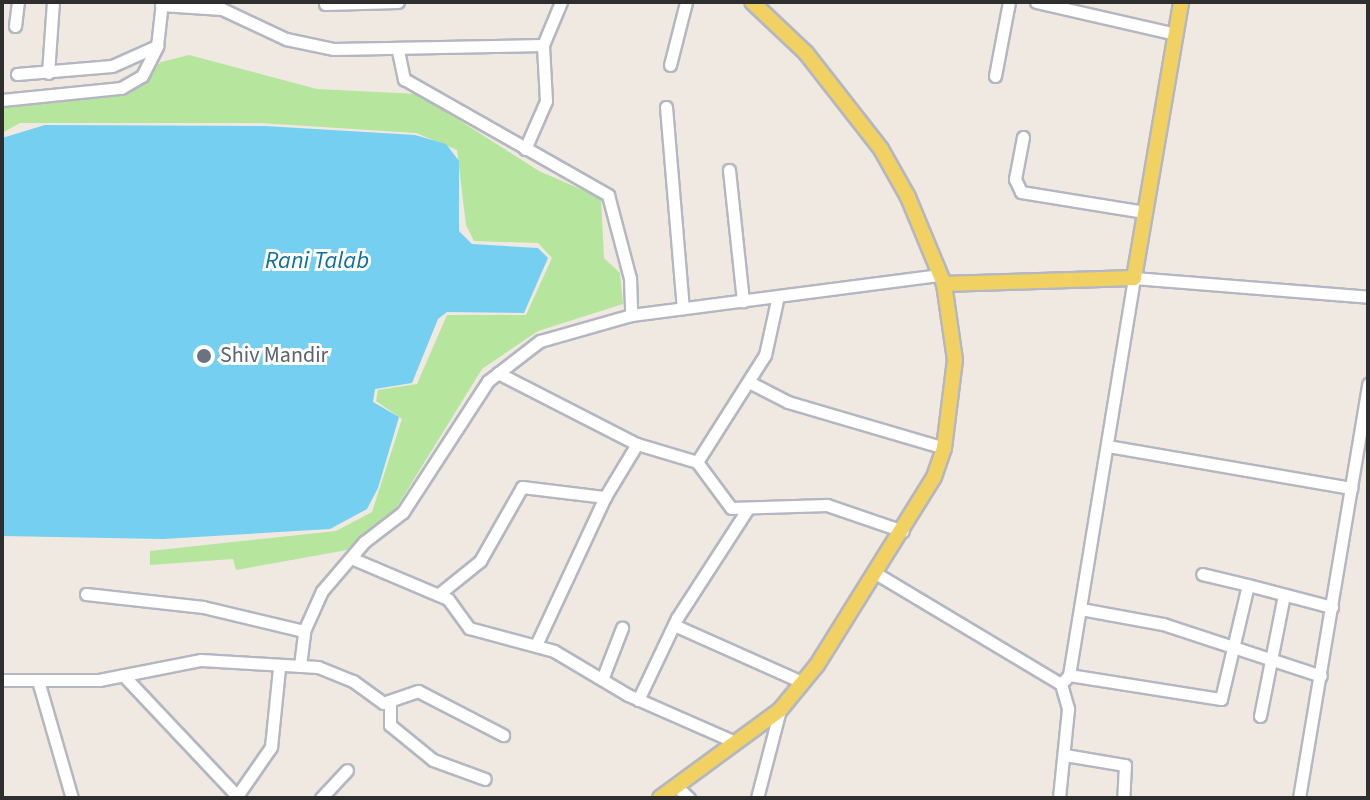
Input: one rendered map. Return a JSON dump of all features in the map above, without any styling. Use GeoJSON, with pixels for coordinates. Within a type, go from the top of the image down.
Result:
{"type":"FeatureCollection","features":[{"type":"Feature","properties":{"kind":"main road"},"geometry":{"type":"LineString","coordinates":[[660,798],[780,710],[877,574],[903,531],[944,448],[955,360],[942,280],[881,149],[806,53],[752,2]]}},
{"type":"Feature","properties":{"kind":"main road"},"geometry":{"type":"LineString","coordinates":[[942,280],[1134,278],[1181,2]]}},
{"type":"Feature","properties":{"kind":"street"},"geometry":{"type":"LineString","coordinates":[[15,26],[18,2]]}},
{"type":"Feature","properties":{"kind":"street"},"geometry":{"type":"LineString","coordinates":[[48,73],[53,2]]}},
{"type":"Feature","properties":{"kind":"street"},"geometry":{"type":"LineString","coordinates":[[325,4],[398,2]]}},
{"type":"Feature","properties":{"kind":"street"},"geometry":{"type":"LineString","coordinates":[[525,149],[546,101],[543,45],[561,2]]}},
{"type":"Feature","properties":{"kind":"street"},"geometry":{"type":"LineString","coordinates":[[670,65],[686,2]]}},
{"type":"Feature","properties":{"kind":"street"},"geometry":{"type":"LineString","coordinates":[[995,76],[1009,2]]}},
{"type":"Feature","properties":{"kind":"street"},"geometry":{"type":"LineString","coordinates":[[1036,2],[1176,34]]}},
{"type":"Feature","properties":{"kind":"street"},"geometry":{"type":"LineString","coordinates":[[2,100],[121,88],[142,76],[157,46],[161,4],[222,9],[286,39],[334,49],[398,51],[543,45]]}},
{"type":"Feature","properties":{"kind":"street"},"geometry":{"type":"LineString","coordinates":[[17,74],[112,66],[157,46]]}},
{"type":"Feature","properties":{"kind":"street"},"geometry":{"type":"LineString","coordinates":[[398,51],[404,79],[608,195],[630,278],[631,315]]}},
{"type":"Feature","properties":{"kind":"street"},"geometry":{"type":"LineString","coordinates":[[666,107],[683,308]]}},
{"type":"Feature","properties":{"kind":"street"},"geometry":{"type":"LineString","coordinates":[[1023,137],[1015,179],[1021,192],[1144,212]]}},
{"type":"Feature","properties":{"kind":"street"},"geometry":{"type":"LineString","coordinates":[[729,170],[743,301]]}},
{"type":"Feature","properties":{"kind":"street"},"geometry":{"type":"LineString","coordinates":[[1059,798],[1068,709],[1065,680],[1081,609],[1134,278],[1368,297]]}},
{"type":"Feature","properties":{"kind":"street"},"geometry":{"type":"LineString","coordinates":[[300,666],[304,631],[322,591],[351,558],[403,512],[498,373],[540,341],[631,315],[778,296],[942,280]]}},
{"type":"Feature","properties":{"kind":"street"},"geometry":{"type":"LineString","coordinates":[[697,462],[749,382],[772,336],[778,296]]}},
{"type":"Feature","properties":{"kind":"street"},"geometry":{"type":"LineString","coordinates":[[498,373],[637,444],[697,462],[724,505],[747,510],[827,505],[903,531]]}},
{"type":"Feature","properties":{"kind":"street"},"geometry":{"type":"LineString","coordinates":[[749,382],[788,402],[944,448]]}},
{"type":"Feature","properties":{"kind":"street"},"geometry":{"type":"LineString","coordinates":[[1299,798],[1368,384]]}},
{"type":"Feature","properties":{"kind":"street"},"geometry":{"type":"LineString","coordinates":[[536,645],[605,497],[637,444]]}},
{"type":"Feature","properties":{"kind":"street"},"geometry":{"type":"LineString","coordinates":[[1108,446],[1351,488]]}},
{"type":"Feature","properties":{"kind":"street"},"geometry":{"type":"LineString","coordinates":[[439,594],[480,561],[522,487],[605,497]]}},
{"type":"Feature","properties":{"kind":"street"},"geometry":{"type":"LineString","coordinates":[[638,700],[674,625],[747,510]]}},
{"type":"Feature","properties":{"kind":"street"},"geometry":{"type":"LineString","coordinates":[[351,558],[439,594],[469,628],[536,645],[603,677],[638,700],[735,742]]}},
{"type":"Feature","properties":{"kind":"street"},"geometry":{"type":"LineString","coordinates":[[877,574],[1065,680],[1215,700],[1227,691],[1248,585]]}},
{"type":"Feature","properties":{"kind":"street"},"geometry":{"type":"LineString","coordinates":[[1202,574],[1332,607]]}},
{"type":"Feature","properties":{"kind":"street"},"geometry":{"type":"LineString","coordinates":[[86,594],[203,607],[304,631]]}},
{"type":"Feature","properties":{"kind":"street"},"geometry":{"type":"LineString","coordinates":[[1260,716],[1284,595]]}},
{"type":"Feature","properties":{"kind":"street"},"geometry":{"type":"LineString","coordinates":[[1081,609],[1163,624],[1272,665],[1321,676]]}},
{"type":"Feature","properties":{"kind":"street"},"geometry":{"type":"LineString","coordinates":[[674,625],[802,682]]}},
{"type":"Feature","properties":{"kind":"street"},"geometry":{"type":"LineString","coordinates":[[603,677],[622,628]]}},
{"type":"Feature","properties":{"kind":"street"},"geometry":{"type":"LineString","coordinates":[[2,680],[39,684],[123,675],[201,660],[279,668],[300,666],[332,671],[390,705]]}},
{"type":"Feature","properties":{"kind":"street"},"geometry":{"type":"LineString","coordinates":[[123,675],[238,797],[271,747],[279,668]]}},
{"type":"Feature","properties":{"kind":"street"},"geometry":{"type":"LineString","coordinates":[[39,684],[72,798]]}},
{"type":"Feature","properties":{"kind":"street"},"geometry":{"type":"LineString","coordinates":[[390,705],[418,691],[503,735]]}},
{"type":"Feature","properties":{"kind":"street"},"geometry":{"type":"LineString","coordinates":[[390,705],[390,725],[433,760],[485,779]]}},
{"type":"Feature","properties":{"kind":"street"},"geometry":{"type":"LineString","coordinates":[[757,798],[780,710]]}},
{"type":"Feature","properties":{"kind":"street"},"geometry":{"type":"LineString","coordinates":[[1065,755],[1125,765],[1123,798]]}},
{"type":"Feature","properties":{"kind":"street"},"geometry":{"type":"LineString","coordinates":[[324,797],[347,770]]}},
{"type":"Feature","properties":{"kind":"street"},"geometry":{"type":"LineString","coordinates":[[676,786],[689,798]]}},
{"type":"Feature","properties":{"kind":"green space"},"geometry":{"type":"Polygon","coordinates":[[[189,55],[317,89],[418,94],[539,171],[601,198],[604,258],[620,273],[623,304],[538,331],[482,369],[390,518],[347,550],[236,570],[233,559],[150,565],[150,551],[336,531],[372,512],[402,419],[376,401],[378,390],[417,384],[447,315],[526,315],[552,258],[538,243],[474,241],[466,225],[457,150],[416,133],[260,123],[20,123],[2,133],[2,105],[127,89],[161,62],[189,55]]]}},
{"type":"Feature","properties":{"kind":"water","name":"Rani Talab"},"geometry":{"type":"Polygon","coordinates":[[[45,125],[265,126],[415,135],[446,144],[459,161],[459,231],[472,244],[538,248],[548,258],[524,313],[447,312],[438,319],[412,383],[375,389],[373,402],[399,417],[378,488],[367,509],[330,529],[163,539],[2,536],[2,138],[45,125]]]}},
{"type":"Feature","properties":{"kind":"place","name":"Shiv Mandir"},"geometry":{"type":"Point","coordinates":[204,356]}}]}
